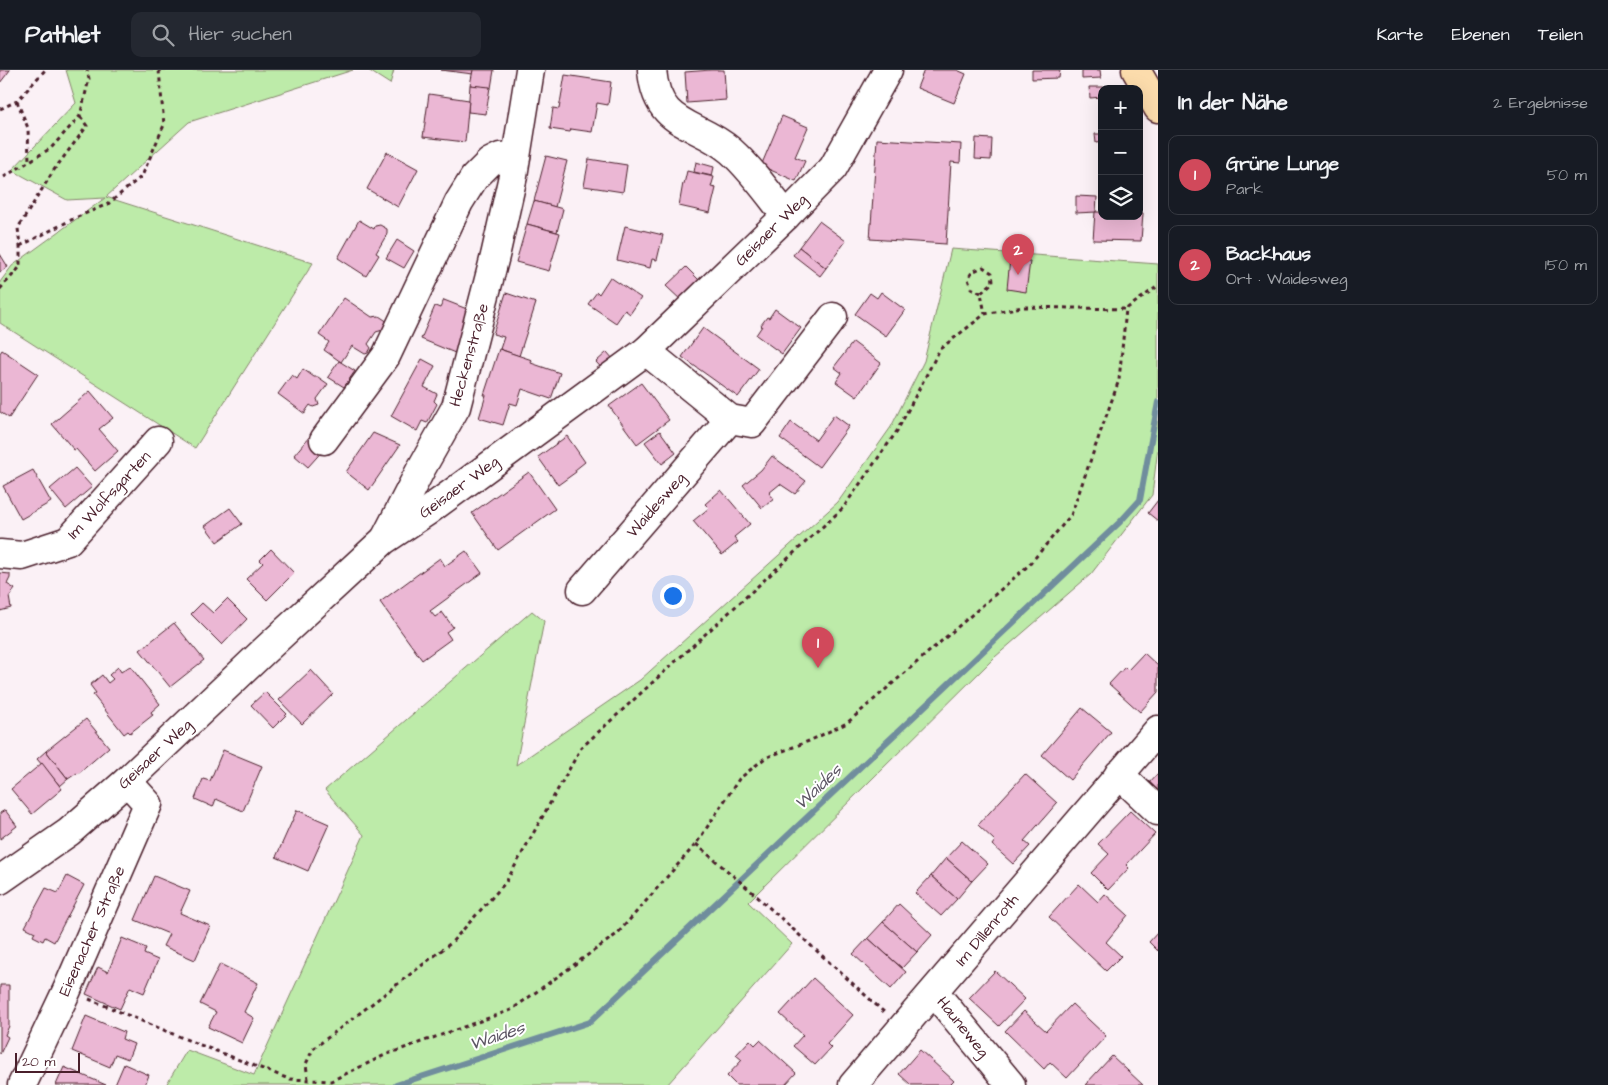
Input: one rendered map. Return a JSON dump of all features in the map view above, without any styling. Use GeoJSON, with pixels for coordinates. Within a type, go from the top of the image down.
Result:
{"type":"FeatureCollection","features":[{"type":"Feature","properties":{"kind":"main road"},"geometry":{"type":"LineString","coordinates":[[1136,70],[1158,108]]}},
{"type":"Feature","properties":{"kind":"street","name":"Heckenstraße"},"geometry":{"type":"LineString","coordinates":[[384,540],[420,469],[456,407],[495,256],[516,156],[530,70]]}},
{"type":"Feature","properties":{"kind":"street"},"geometry":{"type":"LineString","coordinates":[[652,70],[657,95],[667,110],[686,126],[719,141],[743,161],[786,216]]}},
{"type":"Feature","properties":{"kind":"street","name":"Geisaer Weg"},"geometry":{"type":"LineString","coordinates":[[0,880],[69,832],[127,781],[264,650],[384,540],[429,510],[646,351],[833,168],[888,70]]}},
{"type":"Feature","properties":{"kind":"street"},"geometry":{"type":"LineString","coordinates":[[324,440],[386,356],[460,202],[474,178],[490,162],[500,157],[516,156]]}},
{"type":"Feature","properties":{"kind":"street"},"geometry":{"type":"LineString","coordinates":[[646,351],[730,420],[752,423],[833,318]]}},
{"type":"Feature","properties":{"kind":"street","name":"Waidesweg"},"geometry":{"type":"LineString","coordinates":[[582,590],[730,420]]}},
{"type":"Feature","properties":{"kind":"street","name":"Im Wolfsgarten"},"geometry":{"type":"LineString","coordinates":[[0,554],[22,556],[68,541],[158,441]]}},
{"type":"Feature","properties":{"kind":"street","name":"Im Dillenroth"},"geometry":{"type":"LineString","coordinates":[[854,1085],[1158,730]]}},
{"type":"Feature","properties":{"kind":"street"},"geometry":{"type":"LineString","coordinates":[[1119,774],[1158,811]]}},
{"type":"Feature","properties":{"kind":"street","name":"Eisenacher Straße"},"geometry":{"type":"LineString","coordinates":[[22,1085],[67,990],[148,804],[127,781]]}},
{"type":"Feature","properties":{"kind":"street","name":"Hauneweg"},"geometry":{"type":"LineString","coordinates":[[934,992],[1011,1085]]}},
{"type":"Feature","properties":{"kind":"path"},"geometry":{"type":"LineString","coordinates":[[0,109],[17,101],[45,70]]}},
{"type":"Feature","properties":{"kind":"path"},"geometry":{"type":"LineString","coordinates":[[4,177],[51,148],[80,116],[89,79],[88,70]]}},
{"type":"Feature","properties":{"kind":"path"},"geometry":{"type":"LineString","coordinates":[[20,246],[75,218],[108,204],[142,176],[164,125],[159,70]]}},
{"type":"Feature","properties":{"kind":"path"},"geometry":{"type":"LineString","coordinates":[[17,101],[28,128],[29,162]]}},
{"type":"Feature","properties":{"kind":"path"},"geometry":{"type":"LineString","coordinates":[[0,289],[20,267],[18,228],[54,170],[87,126],[80,116]]}},
{"type":"Feature","properties":{"kind":"path"},"geometry":{"type":"LineString","coordinates":[[983,267],[992,273],[993,282],[982,293],[971,288],[968,279],[972,272],[983,267]]}},
{"type":"Feature","properties":{"kind":"path"},"geometry":{"type":"LineString","coordinates":[[308,1079],[306,1064],[313,1049],[451,943],[506,882],[581,748],[843,508],[897,431],[940,349],[985,314],[1022,307],[1126,309],[1158,286]]}},
{"type":"Feature","properties":{"kind":"path"},"geometry":{"type":"LineString","coordinates":[[982,293],[985,314]]}},
{"type":"Feature","properties":{"kind":"path"},"geometry":{"type":"LineString","coordinates":[[67,990],[190,1041],[289,1079],[331,1081],[385,1055],[511,1010],[616,934],[696,844],[739,779],[765,758],[848,723],[1029,565],[1071,514],[1119,380],[1126,309]]}},
{"type":"Feature","properties":{"kind":"path"},"geometry":{"type":"LineString","coordinates":[[696,844],[751,891],[902,1029]]}},
{"type":"Feature","properties":{"kind":"green space"},"geometry":{"type":"Polygon","coordinates":[[[66,70],[353,70],[189,122],[106,197],[313,263],[195,448],[0,323],[0,282],[12,266],[105,198],[67,200],[12,170],[76,103],[66,70]]]}},
{"type":"Feature","properties":{"kind":"green space"},"geometry":{"type":"Polygon","coordinates":[[[368,70],[394,70],[390,84],[368,70]]]}},
{"type":"Feature","properties":{"kind":"green space"},"geometry":{"type":"Polygon","coordinates":[[[951,249],[1158,264],[1158,448],[1152,495],[1091,574],[995,657],[748,902],[792,944],[667,1085],[166,1085],[187,1050],[254,1075],[364,835],[325,790],[532,611],[544,621],[516,765],[640,680],[838,502],[891,427],[924,361],[951,249]]]}},
{"type":"Feature","properties":{"kind":"building"},"geometry":{"type":"Polygon","coordinates":[[[0,70],[10,70],[0,83],[0,70]]]}},
{"type":"Feature","properties":{"kind":"building"},"geometry":{"type":"Polygon","coordinates":[[[441,70],[473,70],[473,74],[441,70]]]}},
{"type":"Feature","properties":{"kind":"building"},"geometry":{"type":"Polygon","coordinates":[[[473,70],[494,70],[491,88],[470,85],[473,70]]]}},
{"type":"Feature","properties":{"kind":"building"},"geometry":{"type":"Polygon","coordinates":[[[724,70],[726,100],[687,103],[685,72],[724,70]]]}},
{"type":"Feature","properties":{"kind":"building"},"geometry":{"type":"Polygon","coordinates":[[[924,70],[957,70],[966,74],[954,103],[917,88],[924,70]]]}},
{"type":"Feature","properties":{"kind":"building"},"geometry":{"type":"Polygon","coordinates":[[[1032,70],[1060,70],[1059,78],[1032,79],[1032,70]]]}},
{"type":"Feature","properties":{"kind":"building"},"geometry":{"type":"Polygon","coordinates":[[[1082,70],[1100,70],[1101,78],[1082,79],[1082,70]]]}},
{"type":"Feature","properties":{"kind":"building"},"geometry":{"type":"Polygon","coordinates":[[[565,75],[611,82],[608,105],[597,103],[592,132],[571,129],[570,132],[550,129],[553,108],[559,109],[565,75]]]}},
{"type":"Feature","properties":{"kind":"building"},"geometry":{"type":"Polygon","coordinates":[[[470,85],[490,87],[486,114],[468,112],[470,85]]]}},
{"type":"Feature","properties":{"kind":"building"},"geometry":{"type":"Polygon","coordinates":[[[1089,87],[1098,87],[1098,97],[1090,98],[1089,87]]]}},
{"type":"Feature","properties":{"kind":"building"},"geometry":{"type":"Polygon","coordinates":[[[429,94],[469,100],[465,142],[423,137],[429,94]]]}},
{"type":"Feature","properties":{"kind":"building"},"geometry":{"type":"Polygon","coordinates":[[[782,116],[808,127],[795,157],[805,161],[796,181],[761,166],[782,116]]]}},
{"type":"Feature","properties":{"kind":"building"},"geometry":{"type":"Polygon","coordinates":[[[1095,134],[1098,134],[1098,143],[1096,143],[1095,134]]]}},
{"type":"Feature","properties":{"kind":"building"},"geometry":{"type":"Polygon","coordinates":[[[976,138],[992,139],[991,160],[975,159],[976,138]]]}},
{"type":"Feature","properties":{"kind":"building"},"geometry":{"type":"Polygon","coordinates":[[[877,139],[961,144],[960,163],[951,162],[946,244],[870,239],[877,139]]]}},
{"type":"Feature","properties":{"kind":"building"},"geometry":{"type":"Polygon","coordinates":[[[387,152],[418,169],[398,207],[367,189],[387,152]]]}},
{"type":"Feature","properties":{"kind":"building"},"geometry":{"type":"Polygon","coordinates":[[[546,156],[567,161],[555,207],[534,201],[546,156]]]}},
{"type":"Feature","properties":{"kind":"building"},"geometry":{"type":"Polygon","coordinates":[[[589,159],[627,165],[623,192],[584,186],[589,159]]]}},
{"type":"Feature","properties":{"kind":"building"},"geometry":{"type":"Polygon","coordinates":[[[696,162],[714,167],[712,176],[694,172],[696,162]]]}},
{"type":"Feature","properties":{"kind":"building"},"geometry":{"type":"Polygon","coordinates":[[[687,171],[714,177],[711,187],[716,188],[710,213],[679,206],[687,171]]]}},
{"type":"Feature","properties":{"kind":"building"},"geometry":{"type":"Polygon","coordinates":[[[1076,196],[1097,197],[1096,212],[1076,213],[1076,196]]]}},
{"type":"Feature","properties":{"kind":"building"},"geometry":{"type":"Polygon","coordinates":[[[534,201],[563,209],[557,232],[527,224],[534,201]]]}},
{"type":"Feature","properties":{"kind":"building"},"geometry":{"type":"Polygon","coordinates":[[[1095,212],[1098,212],[1098,220],[1142,220],[1141,241],[1093,240],[1095,212]]]}},
{"type":"Feature","properties":{"kind":"building"},"geometry":{"type":"Polygon","coordinates":[[[359,220],[374,229],[375,226],[380,225],[387,229],[387,234],[376,253],[379,255],[366,276],[338,258],[359,220]]]}},
{"type":"Feature","properties":{"kind":"building"},"geometry":{"type":"Polygon","coordinates":[[[819,221],[846,241],[826,268],[799,247],[819,221]]]}},
{"type":"Feature","properties":{"kind":"building"},"geometry":{"type":"Polygon","coordinates":[[[527,224],[560,233],[549,271],[516,262],[527,224]]]}},
{"type":"Feature","properties":{"kind":"building"},"geometry":{"type":"Polygon","coordinates":[[[625,226],[663,235],[657,260],[652,259],[650,268],[617,260],[625,226]]]}},
{"type":"Feature","properties":{"kind":"building"},"geometry":{"type":"Polygon","coordinates":[[[397,240],[414,251],[404,268],[386,258],[397,240]]]}},
{"type":"Feature","properties":{"kind":"building"},"geometry":{"type":"Polygon","coordinates":[[[799,247],[826,268],[820,276],[793,255],[799,247]]]}},
{"type":"Feature","properties":{"kind":"building"},"geometry":{"type":"Polygon","coordinates":[[[0,254],[8,267],[0,272],[0,254]]]}},
{"type":"Feature","properties":{"kind":"building"},"geometry":{"type":"Polygon","coordinates":[[[1010,259],[1030,261],[1026,292],[1007,289],[1010,259]]]}},
{"type":"Feature","properties":{"kind":"building"},"geometry":{"type":"Polygon","coordinates":[[[686,267],[702,283],[683,302],[666,286],[686,267]]]}},
{"type":"Feature","properties":{"kind":"building"},"geometry":{"type":"Polygon","coordinates":[[[610,277],[641,298],[630,314],[625,310],[616,323],[588,304],[597,292],[599,294],[610,277]]]}},
{"type":"Feature","properties":{"kind":"building"},"geometry":{"type":"Polygon","coordinates":[[[881,292],[905,310],[886,336],[855,314],[870,293],[877,298],[881,292]]]}},
{"type":"Feature","properties":{"kind":"building"},"geometry":{"type":"Polygon","coordinates":[[[506,293],[536,303],[519,356],[500,349],[504,337],[493,334],[506,293]]]}},
{"type":"Feature","properties":{"kind":"building"},"geometry":{"type":"Polygon","coordinates":[[[344,298],[372,317],[379,316],[388,322],[383,330],[376,332],[368,344],[371,348],[368,353],[365,354],[352,346],[341,362],[324,350],[329,342],[319,335],[344,298]]]}},
{"type":"Feature","properties":{"kind":"building"},"geometry":{"type":"Polygon","coordinates":[[[444,300],[472,311],[455,353],[421,339],[435,306],[440,308],[444,300]]]}},
{"type":"Feature","properties":{"kind":"building"},"geometry":{"type":"Polygon","coordinates":[[[775,309],[801,328],[782,354],[756,335],[761,325],[775,309]]]}},
{"type":"Feature","properties":{"kind":"building"},"geometry":{"type":"Polygon","coordinates":[[[703,328],[759,369],[738,397],[682,357],[703,328]]]}},
{"type":"Feature","properties":{"kind":"building"},"geometry":{"type":"Polygon","coordinates":[[[853,342],[881,363],[857,397],[836,382],[842,373],[834,367],[853,342]]]}},
{"type":"Feature","properties":{"kind":"building"},"geometry":{"type":"Polygon","coordinates":[[[499,349],[532,360],[531,363],[560,373],[551,399],[522,389],[517,405],[510,403],[503,425],[479,418],[486,395],[484,395],[499,349]]]}},
{"type":"Feature","properties":{"kind":"building"},"geometry":{"type":"Polygon","coordinates":[[[2,350],[38,374],[9,418],[0,412],[0,353],[2,350]]]}},
{"type":"Feature","properties":{"kind":"building"},"geometry":{"type":"Polygon","coordinates":[[[607,352],[619,366],[608,375],[596,362],[607,352]]]}},
{"type":"Feature","properties":{"kind":"building"},"geometry":{"type":"Polygon","coordinates":[[[422,359],[435,366],[424,387],[437,394],[434,401],[437,404],[427,423],[422,421],[417,431],[391,416],[422,359]]]}},
{"type":"Feature","properties":{"kind":"building"},"geometry":{"type":"Polygon","coordinates":[[[339,361],[355,371],[344,387],[328,377],[339,361]]]}},
{"type":"Feature","properties":{"kind":"building"},"geometry":{"type":"Polygon","coordinates":[[[303,369],[328,384],[317,399],[319,405],[313,407],[310,405],[305,414],[278,394],[292,375],[297,379],[303,369]]]}},
{"type":"Feature","properties":{"kind":"building"},"geometry":{"type":"Polygon","coordinates":[[[641,383],[669,420],[637,444],[609,406],[641,383]]]}},
{"type":"Feature","properties":{"kind":"building"},"geometry":{"type":"Polygon","coordinates":[[[90,391],[113,418],[99,429],[118,451],[95,471],[52,424],[90,391]]]}},
{"type":"Feature","properties":{"kind":"building"},"geometry":{"type":"Polygon","coordinates":[[[834,415],[849,426],[819,467],[780,438],[791,422],[816,440],[834,415]]]}},
{"type":"Feature","properties":{"kind":"building"},"geometry":{"type":"Polygon","coordinates":[[[660,431],[676,453],[662,464],[645,442],[660,431]]]}},
{"type":"Feature","properties":{"kind":"building"},"geometry":{"type":"Polygon","coordinates":[[[373,433],[400,445],[369,490],[346,472],[373,433]]]}},
{"type":"Feature","properties":{"kind":"building"},"geometry":{"type":"Polygon","coordinates":[[[310,436],[325,448],[308,467],[294,455],[310,436]]]}},
{"type":"Feature","properties":{"kind":"building"},"geometry":{"type":"Polygon","coordinates":[[[567,436],[585,462],[575,470],[576,472],[558,485],[538,457],[567,436]]]}},
{"type":"Feature","properties":{"kind":"building"},"geometry":{"type":"Polygon","coordinates":[[[772,456],[806,481],[795,494],[780,484],[769,493],[774,499],[762,508],[743,485],[761,470],[772,456]]]}},
{"type":"Feature","properties":{"kind":"building"},"geometry":{"type":"Polygon","coordinates":[[[75,468],[92,487],[66,509],[50,489],[75,468]]]}},
{"type":"Feature","properties":{"kind":"building"},"geometry":{"type":"Polygon","coordinates":[[[33,470],[51,502],[21,519],[3,486],[33,470]]]}},
{"type":"Feature","properties":{"kind":"building"},"geometry":{"type":"Polygon","coordinates":[[[529,472],[555,509],[498,550],[472,513],[529,472]]]}},
{"type":"Feature","properties":{"kind":"building"},"geometry":{"type":"Polygon","coordinates":[[[721,490],[750,524],[734,537],[738,542],[722,555],[693,521],[709,508],[705,504],[721,490]]]}},
{"type":"Feature","properties":{"kind":"building"},"geometry":{"type":"Polygon","coordinates":[[[1158,500],[1158,521],[1148,513],[1158,500]]]}},
{"type":"Feature","properties":{"kind":"building"},"geometry":{"type":"Polygon","coordinates":[[[230,508],[242,524],[217,542],[205,526],[230,508]]]}},
{"type":"Feature","properties":{"kind":"building"},"geometry":{"type":"Polygon","coordinates":[[[271,549],[294,573],[267,600],[246,579],[263,563],[260,560],[271,549]]]}},
{"type":"Feature","properties":{"kind":"building"},"geometry":{"type":"Polygon","coordinates":[[[466,551],[482,573],[430,611],[435,617],[442,612],[453,627],[446,632],[451,639],[422,660],[380,602],[440,558],[445,566],[466,551]]]}},
{"type":"Feature","properties":{"kind":"building"},"geometry":{"type":"Polygon","coordinates":[[[0,573],[10,574],[7,584],[15,589],[9,597],[11,608],[0,611],[0,573]]]}},
{"type":"Feature","properties":{"kind":"building"},"geometry":{"type":"Polygon","coordinates":[[[227,599],[247,619],[222,645],[191,614],[202,603],[213,613],[227,599]]]}},
{"type":"Feature","properties":{"kind":"building"},"geometry":{"type":"Polygon","coordinates":[[[174,623],[204,660],[170,687],[140,650],[174,623]]]}},
{"type":"Feature","properties":{"kind":"building"},"geometry":{"type":"Polygon","coordinates":[[[1144,653],[1158,666],[1158,692],[1140,712],[1109,684],[1125,667],[1128,670],[1144,653]]]}},
{"type":"Feature","properties":{"kind":"building"},"geometry":{"type":"Polygon","coordinates":[[[130,666],[160,704],[151,712],[153,715],[130,733],[128,731],[124,734],[93,695],[96,693],[90,685],[102,675],[108,683],[113,679],[109,675],[118,667],[121,672],[130,666]]]}},
{"type":"Feature","properties":{"kind":"building"},"geometry":{"type":"Polygon","coordinates":[[[311,670],[333,694],[302,724],[279,700],[311,670]]]}},
{"type":"Feature","properties":{"kind":"building"},"geometry":{"type":"Polygon","coordinates":[[[265,692],[287,714],[273,728],[251,705],[265,692]]]}},
{"type":"Feature","properties":{"kind":"building"},"geometry":{"type":"Polygon","coordinates":[[[1082,708],[1111,732],[1070,780],[1042,755],[1082,708]]]}},
{"type":"Feature","properties":{"kind":"building"},"geometry":{"type":"Polygon","coordinates":[[[86,719],[109,747],[78,774],[68,779],[46,751],[86,719]]]}},
{"type":"Feature","properties":{"kind":"building"},"geometry":{"type":"Polygon","coordinates":[[[223,750],[262,766],[243,811],[216,799],[213,807],[195,799],[203,779],[210,781],[223,750]]]}},
{"type":"Feature","properties":{"kind":"building"},"geometry":{"type":"Polygon","coordinates":[[[46,751],[68,779],[60,786],[37,759],[46,751]]]}},
{"type":"Feature","properties":{"kind":"building"},"geometry":{"type":"Polygon","coordinates":[[[42,763],[62,789],[32,814],[11,789],[42,763]]]}},
{"type":"Feature","properties":{"kind":"building"},"geometry":{"type":"Polygon","coordinates":[[[1158,773],[1158,791],[1149,783],[1158,773]]]}},
{"type":"Feature","properties":{"kind":"building"},"geometry":{"type":"Polygon","coordinates":[[[1025,774],[1057,803],[1024,841],[1030,846],[1013,864],[992,845],[995,841],[978,825],[1025,774]]]}},
{"type":"Feature","properties":{"kind":"building"},"geometry":{"type":"Polygon","coordinates":[[[5,810],[17,826],[0,839],[0,813],[5,810]]]}},
{"type":"Feature","properties":{"kind":"building"},"geometry":{"type":"Polygon","coordinates":[[[297,810],[329,824],[308,871],[276,857],[297,810]]]}},
{"type":"Feature","properties":{"kind":"building"},"geometry":{"type":"Polygon","coordinates":[[[1130,811],[1155,834],[1126,865],[1129,868],[1108,890],[1091,873],[1109,854],[1098,844],[1130,811]]]}},
{"type":"Feature","properties":{"kind":"building"},"geometry":{"type":"Polygon","coordinates":[[[962,841],[988,864],[972,881],[946,858],[962,841]]]}},
{"type":"Feature","properties":{"kind":"building"},"geometry":{"type":"Polygon","coordinates":[[[946,858],[972,881],[957,899],[931,876],[946,858]]]}},
{"type":"Feature","properties":{"kind":"building"},"geometry":{"type":"Polygon","coordinates":[[[67,876],[84,885],[54,942],[45,937],[43,941],[33,936],[35,932],[25,927],[46,888],[58,893],[67,876]]]}},
{"type":"Feature","properties":{"kind":"building"},"geometry":{"type":"Polygon","coordinates":[[[154,876],[190,891],[180,913],[210,926],[195,960],[163,946],[169,934],[135,920],[154,876]]]}},
{"type":"Feature","properties":{"kind":"building"},"geometry":{"type":"Polygon","coordinates":[[[931,876],[957,899],[941,916],[915,893],[931,876]]]}},
{"type":"Feature","properties":{"kind":"building"},"geometry":{"type":"Polygon","coordinates":[[[1079,884],[1098,902],[1105,894],[1128,915],[1106,942],[1121,956],[1106,971],[1049,917],[1079,884]]]}},
{"type":"Feature","properties":{"kind":"building"},"geometry":{"type":"Polygon","coordinates":[[[899,904],[932,935],[917,952],[883,922],[899,904]]]}},
{"type":"Feature","properties":{"kind":"building"},"geometry":{"type":"Polygon","coordinates":[[[883,922],[917,952],[902,968],[868,938],[883,922]]]}},
{"type":"Feature","properties":{"kind":"building"},"geometry":{"type":"Polygon","coordinates":[[[1158,932],[1158,951],[1149,942],[1158,932]]]}},
{"type":"Feature","properties":{"kind":"building"},"geometry":{"type":"Polygon","coordinates":[[[122,938],[146,948],[144,954],[158,960],[144,993],[130,987],[120,1009],[86,994],[98,967],[108,972],[122,938]]]}},
{"type":"Feature","properties":{"kind":"building"},"geometry":{"type":"Polygon","coordinates":[[[868,938],[906,972],[891,989],[853,954],[868,938]]]}},
{"type":"Feature","properties":{"kind":"building"},"geometry":{"type":"Polygon","coordinates":[[[220,964],[258,983],[244,1012],[254,1018],[242,1043],[208,1027],[216,1012],[200,1004],[220,964]]]}},
{"type":"Feature","properties":{"kind":"building"},"geometry":{"type":"Polygon","coordinates":[[[995,971],[1025,999],[999,1026],[969,998],[995,971]]]}},
{"type":"Feature","properties":{"kind":"building"},"geometry":{"type":"Polygon","coordinates":[[[813,978],[853,1015],[827,1044],[831,1048],[815,1065],[793,1046],[803,1035],[780,1014],[813,978]]]}},
{"type":"Feature","properties":{"kind":"building"},"geometry":{"type":"Polygon","coordinates":[[[0,985],[9,985],[9,1026],[5,1035],[8,1037],[0,1054],[0,985]]]}},
{"type":"Feature","properties":{"kind":"building"},"geometry":{"type":"Polygon","coordinates":[[[1072,1004],[1106,1036],[1067,1078],[1050,1062],[1044,1069],[1005,1031],[1024,1011],[1046,1031],[1072,1004]]]}},
{"type":"Feature","properties":{"kind":"building"},"geometry":{"type":"Polygon","coordinates":[[[86,1016],[124,1032],[122,1039],[134,1044],[128,1059],[115,1054],[110,1067],[72,1051],[86,1016]]]}},
{"type":"Feature","properties":{"kind":"building"},"geometry":{"type":"Polygon","coordinates":[[[750,1040],[755,1045],[760,1040],[796,1073],[785,1085],[736,1085],[727,1076],[742,1060],[736,1055],[750,1040]]]}},
{"type":"Feature","properties":{"kind":"building"},"geometry":{"type":"Polygon","coordinates":[[[920,1050],[954,1081],[950,1085],[911,1085],[899,1074],[920,1050]]]}},
{"type":"Feature","properties":{"kind":"building"},"geometry":{"type":"Polygon","coordinates":[[[1112,1056],[1143,1085],[1085,1085],[1112,1056]]]}},
{"type":"Feature","properties":{"kind":"building"},"geometry":{"type":"Polygon","coordinates":[[[124,1064],[149,1075],[145,1085],[115,1085],[124,1064]]]}},
{"type":"Feature","properties":{"kind":"building"},"geometry":{"type":"Polygon","coordinates":[[[64,1067],[106,1085],[56,1085],[64,1067]]]}},
{"type":"Feature","properties":{"kind":"waterway","name":"Waides"},"geometry":{"type":"LineString","coordinates":[[396,1085],[590,1022],[1120,522],[1140,500],[1158,402]]}},
{"type":"Feature","properties":{"kind":"place","name":"Backhaus"},"geometry":{"type":"Point","coordinates":[1018,275]}},
{"type":"Feature","properties":{"kind":"place","name":"Grüne Lunge"},"geometry":{"type":"Point","coordinates":[818,668]}}]}
